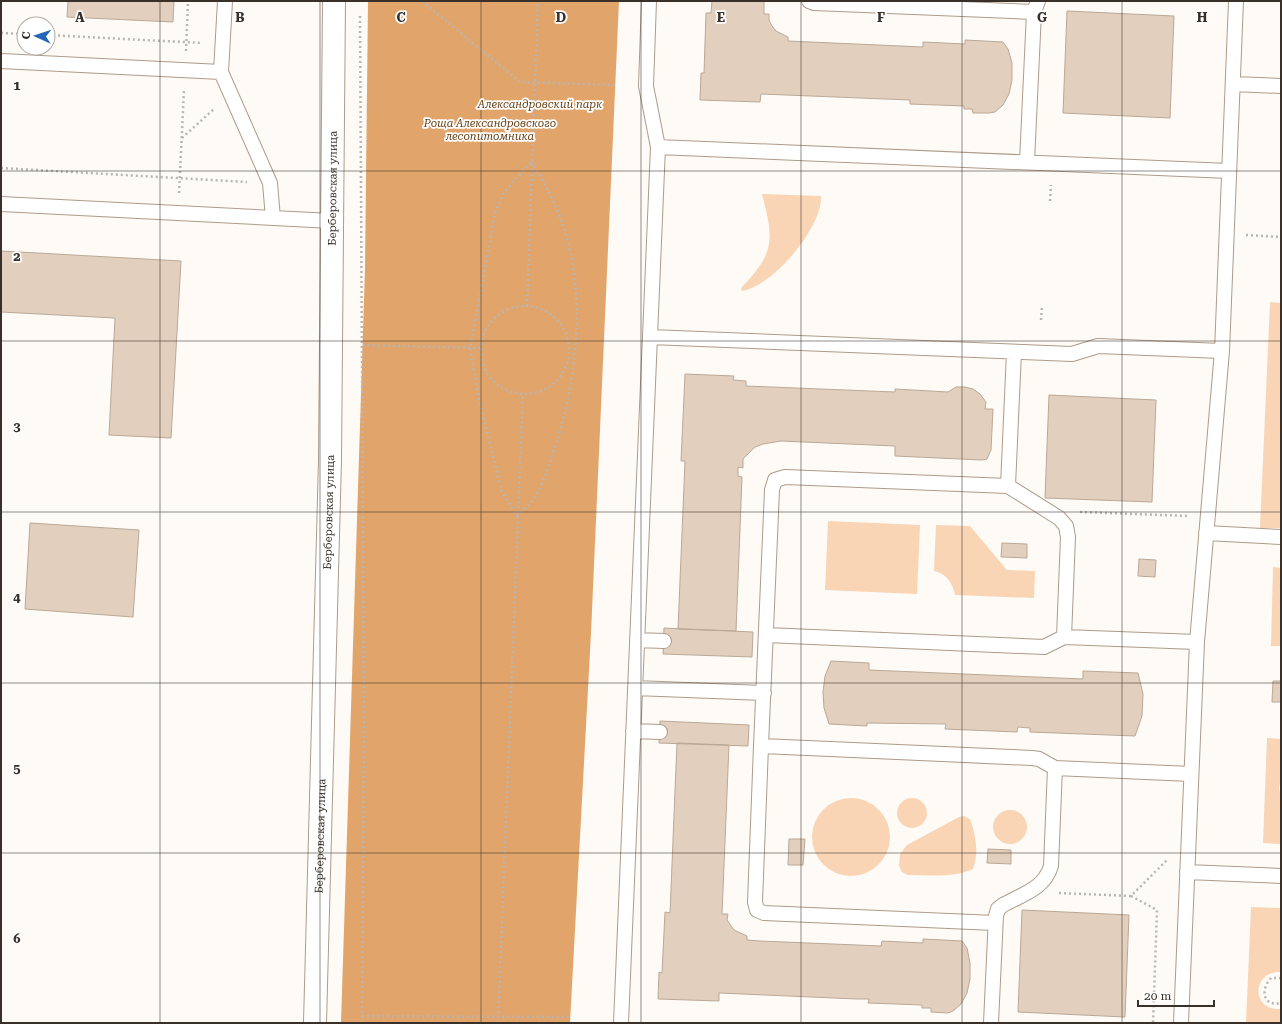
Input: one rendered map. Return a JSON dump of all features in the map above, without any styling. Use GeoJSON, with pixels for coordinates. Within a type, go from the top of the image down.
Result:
{"type":"FeatureCollection","features":[{"type":"Feature","properties":{"kind":"street","name":"Берберовская улица"},"geometry":{"type":"LineString","coordinates":[[315,1023],[330,460],[334,1]]}},
{"type":"Feature","properties":{"kind":"lane"},"geometry":{"type":"LineString","coordinates":[[225,1],[221,72],[270,183],[272,218]]}},
{"type":"Feature","properties":{"kind":"lane"},"geometry":{"type":"LineString","coordinates":[[621,1023],[658,147],[646,86],[649,1]]}},
{"type":"Feature","properties":{"kind":"lane"},"geometry":{"type":"LineString","coordinates":[[809,1],[814,3],[1036,7],[1027,162]]}},
{"type":"Feature","properties":{"kind":"lane"},"geometry":{"type":"LineString","coordinates":[[1181,1023],[1197,642],[1222,352],[1236,1]]}},
{"type":"Feature","properties":{"kind":"lane"},"geometry":{"type":"LineString","coordinates":[[1,61],[221,72]]}},
{"type":"Feature","properties":{"kind":"lane"},"geometry":{"type":"LineString","coordinates":[[1233,84],[1281,86]]}},
{"type":"Feature","properties":{"kind":"lane"},"geometry":{"type":"LineString","coordinates":[[658,147],[1229,171]]}},
{"type":"Feature","properties":{"kind":"lane"},"geometry":{"type":"LineString","coordinates":[[1,204],[332,221]]}},
{"type":"Feature","properties":{"kind":"lane"},"geometry":{"type":"LineString","coordinates":[[650,337],[1072,354],[1098,346],[1222,352]]}},
{"type":"Feature","properties":{"kind":"lane"},"geometry":{"type":"LineString","coordinates":[[1008,486],[1014,352]]}},
{"type":"Feature","properties":{"kind":"lane"},"geometry":{"type":"LineString","coordinates":[[996,923],[764,913],[757,910],[755,902],[761,746],[772,490],[775,480],[785,477],[1008,486],[1059,518],[1066,526],[1068,537],[1064,637]]}},
{"type":"Feature","properties":{"kind":"lane"},"geometry":{"type":"LineString","coordinates":[[1206,533],[1281,538]]}},
{"type":"Feature","properties":{"kind":"lane"},"geometry":{"type":"LineString","coordinates":[[766,636],[1044,647],[1064,637],[1197,642]]}},
{"type":"Feature","properties":{"kind":"lane"},"geometry":{"type":"LineString","coordinates":[[637,640],[664,641]]}},
{"type":"Feature","properties":{"kind":"lane"},"geometry":{"type":"LineString","coordinates":[[635,688],[764,693]]}},
{"type":"Feature","properties":{"kind":"lane"},"geometry":{"type":"LineString","coordinates":[[633,731],[660,732]]}},
{"type":"Feature","properties":{"kind":"lane"},"geometry":{"type":"LineString","coordinates":[[761,746],[1032,758],[1039,759],[1055,768],[1191,774]]}},
{"type":"Feature","properties":{"kind":"lane"},"geometry":{"type":"LineString","coordinates":[[991,1023],[998,909],[1028,892],[1048,877],[1051,866],[1055,768]]}},
{"type":"Feature","properties":{"kind":"lane"},"geometry":{"type":"LineString","coordinates":[[1187,872],[1281,876]]}},
{"type":"Feature","properties":{"kind":"path"},"geometry":{"type":"LineString","coordinates":[[178,213],[188,1]]}},
{"type":"Feature","properties":{"kind":"path"},"geometry":{"type":"LineString","coordinates":[[422,1],[520,82],[617,85]]}},
{"type":"Feature","properties":{"kind":"path"},"geometry":{"type":"LineString","coordinates":[[527,306],[538,1]]}},
{"type":"Feature","properties":{"kind":"path"},"geometry":{"type":"LineString","coordinates":[[360,9],[364,718],[362,1023]]}},
{"type":"Feature","properties":{"kind":"path"},"geometry":{"type":"LineString","coordinates":[[1,33],[16,34]]}},
{"type":"Feature","properties":{"kind":"path"},"geometry":{"type":"LineString","coordinates":[[56,35],[223,44]]}},
{"type":"Feature","properties":{"kind":"path"},"geometry":{"type":"LineString","coordinates":[[181,138],[231,94]]}},
{"type":"Feature","properties":{"kind":"path"},"geometry":{"type":"LineString","coordinates":[[518,516],[502,492],[478,400],[470,349],[496,210],[506,191],[531,162]]}},
{"type":"Feature","properties":{"kind":"path"},"geometry":{"type":"LineString","coordinates":[[518,516],[534,500],[547,469],[567,404],[574,352],[576,302],[573,268],[567,238],[547,186],[531,162]]}},
{"type":"Feature","properties":{"kind":"path"},"geometry":{"type":"LineString","coordinates":[[1,168],[270,183]]}},
{"type":"Feature","properties":{"kind":"path"},"geometry":{"type":"LineString","coordinates":[[1050,201],[1051,185]]}},
{"type":"Feature","properties":{"kind":"path"},"geometry":{"type":"LineString","coordinates":[[1226,234],[1281,237]]}},
{"type":"Feature","properties":{"kind":"path"},"geometry":{"type":"LineString","coordinates":[[1041,320],[1042,305]]}},
{"type":"Feature","properties":{"kind":"path"},"geometry":{"type":"LineString","coordinates":[[527,306],[549,312],[558,320],[564,329],[569,352],[566,366],[549,387],[537,392],[523,394],[506,389],[492,379],[486,369],[481,348],[484,333],[491,322],[501,313],[513,307],[527,306]]}},
{"type":"Feature","properties":{"kind":"path"},"geometry":{"type":"LineString","coordinates":[[363,345],[470,349],[481,348]]}},
{"type":"Feature","properties":{"kind":"path"},"geometry":{"type":"LineString","coordinates":[[569,352],[574,352]]}},
{"type":"Feature","properties":{"kind":"path"},"geometry":{"type":"LineString","coordinates":[[498,1023],[523,394]]}},
{"type":"Feature","properties":{"kind":"path"},"geometry":{"type":"LineString","coordinates":[[1047,510],[1208,516]]}},
{"type":"Feature","properties":{"kind":"path"},"geometry":{"type":"LineString","coordinates":[[1131,896],[1188,839]]}},
{"type":"Feature","properties":{"kind":"path"},"geometry":{"type":"LineString","coordinates":[[1028,892],[1131,896],[1157,910],[1153,1023]]}},
{"type":"Feature","properties":{"kind":"path"},"geometry":{"type":"LineString","coordinates":[[1281,978],[1271,978],[1266,983],[1264,990],[1265,997],[1270,1002],[1276,1004],[1281,1003]]}},
{"type":"Feature","properties":{"kind":"path"},"geometry":{"type":"LineString","coordinates":[[362,1016],[499,1018],[571,1017]]}},
{"type":"Feature","properties":{"kind":"shaded area"},"geometry":{"type":"Polygon","coordinates":[[[762,194],[821,196],[819,209],[814,223],[794,253],[768,278],[754,287],[742,291],[741,288],[752,276],[766,255],[769,245],[769,223],[762,194]]]}},
{"type":"Feature","properties":{"kind":"shaded area"},"geometry":{"type":"Polygon","coordinates":[[[1270,302],[1281,303],[1281,528],[1260,528],[1270,302]]]}},
{"type":"Feature","properties":{"kind":"shaded area"},"geometry":{"type":"Polygon","coordinates":[[[828,521],[920,525],[917,594],[825,590],[828,521]]]}},
{"type":"Feature","properties":{"kind":"shaded area"},"geometry":{"type":"Polygon","coordinates":[[[936,525],[970,526],[1007,570],[1035,571],[1034,598],[955,595],[946,576],[934,571],[936,525]]]}},
{"type":"Feature","properties":{"kind":"shaded area"},"geometry":{"type":"Polygon","coordinates":[[[1273,567],[1281,568],[1281,646],[1271,646],[1273,567]]]}},
{"type":"Feature","properties":{"kind":"shaded area"},"geometry":{"type":"Polygon","coordinates":[[[1267,738],[1281,739],[1281,780],[1279,788],[1281,797],[1281,844],[1263,843],[1267,738]]]}},
{"type":"Feature","properties":{"kind":"shaded area"},"geometry":{"type":"Polygon","coordinates":[[[851,798],[866,801],[879,809],[887,822],[890,837],[887,852],[879,865],[866,873],[851,876],[836,873],[823,865],[815,852],[812,837],[815,822],[823,809],[836,801],[851,798]]]}},
{"type":"Feature","properties":{"kind":"shaded area"},"geometry":{"type":"Polygon","coordinates":[[[912,798],[923,802],[927,813],[923,824],[912,828],[901,824],[897,813],[901,802],[912,798]]]}},
{"type":"Feature","properties":{"kind":"shaded area"},"geometry":{"type":"Polygon","coordinates":[[[1007,810],[1013,810],[1017,811],[1024,817],[1027,827],[1026,834],[1020,841],[1013,844],[1007,844],[1003,843],[996,837],[993,830],[993,824],[994,820],[1000,813],[1007,810]]]}},
{"type":"Feature","properties":{"kind":"shaded area"},"geometry":{"type":"Polygon","coordinates":[[[964,816],[970,819],[974,831],[976,857],[973,869],[950,875],[908,875],[902,872],[899,866],[900,854],[907,845],[959,817],[964,816]]]}},
{"type":"Feature","properties":{"kind":"shaded area"},"geometry":{"type":"Polygon","coordinates":[[[1251,907],[1281,908],[1281,972],[1271,973],[1264,978],[1258,991],[1264,1004],[1271,1008],[1281,1009],[1281,1023],[1246,1023],[1251,907]]]}},
{"type":"Feature","properties":{"kind":"green space","name":"Роща Александровского лесопитомника"},"geometry":{"type":"Polygon","coordinates":[[[368,1],[619,1],[591,633],[570,1023],[341,1023],[365,268],[368,1]]]}},
{"type":"Feature","properties":{"kind":"building"},"geometry":{"type":"Polygon","coordinates":[[[68,1],[174,1],[173,22],[67,17],[68,1]]]}},
{"type":"Feature","properties":{"kind":"building"},"geometry":{"type":"Polygon","coordinates":[[[712,1],[764,1],[764,14],[769,14],[769,20],[772,26],[776,31],[788,37],[788,41],[923,47],[923,42],[965,44],[965,40],[1003,42],[1008,49],[1012,63],[1012,80],[1009,94],[1003,105],[995,112],[989,113],[973,113],[972,109],[964,109],[964,106],[910,104],[910,100],[761,94],[760,102],[700,100],[701,73],[704,73],[706,13],[711,13],[712,1]]]}},
{"type":"Feature","properties":{"kind":"building"},"geometry":{"type":"Polygon","coordinates":[[[1067,11],[1174,16],[1170,118],[1063,113],[1067,11]]]}},
{"type":"Feature","properties":{"kind":"building"},"geometry":{"type":"Polygon","coordinates":[[[1,251],[181,261],[171,438],[109,435],[115,318],[1,312],[1,251]]]}},
{"type":"Feature","properties":{"kind":"building"},"geometry":{"type":"Polygon","coordinates":[[[685,374],[734,376],[733,380],[746,381],[746,386],[895,392],[895,389],[948,392],[956,387],[965,387],[973,389],[980,394],[986,402],[985,409],[993,409],[991,450],[987,459],[982,460],[895,456],[895,446],[781,441],[755,447],[743,459],[743,468],[738,467],[738,476],[742,477],[736,631],[678,629],[685,461],[681,461],[685,374]]]}},
{"type":"Feature","properties":{"kind":"building"},"geometry":{"type":"Polygon","coordinates":[[[1049,395],[1156,400],[1152,502],[1045,498],[1049,395]]]}},
{"type":"Feature","properties":{"kind":"building"},"geometry":{"type":"Polygon","coordinates":[[[30,523],[139,530],[133,617],[25,609],[30,523]]]}},
{"type":"Feature","properties":{"kind":"building"},"geometry":{"type":"Polygon","coordinates":[[[1002,543],[1027,544],[1027,558],[1001,557],[1002,543]]]}},
{"type":"Feature","properties":{"kind":"building"},"geometry":{"type":"Polygon","coordinates":[[[1139,559],[1156,560],[1155,577],[1138,576],[1139,559]]]}},
{"type":"Feature","properties":{"kind":"building"},"geometry":{"type":"Polygon","coordinates":[[[664,628],[753,632],[752,657],[663,654],[664,628]]]}},
{"type":"Feature","properties":{"kind":"building"},"geometry":{"type":"Polygon","coordinates":[[[831,661],[869,663],[869,670],[1083,679],[1083,671],[1138,673],[1143,694],[1142,716],[1135,736],[1030,732],[1030,728],[1018,727],[1017,732],[945,729],[946,724],[867,723],[867,726],[829,724],[824,708],[823,692],[825,676],[831,661]]]}},
{"type":"Feature","properties":{"kind":"building"},"geometry":{"type":"Polygon","coordinates":[[[1273,681],[1281,681],[1281,702],[1272,702],[1273,681]]]}},
{"type":"Feature","properties":{"kind":"building"},"geometry":{"type":"Polygon","coordinates":[[[660,721],[749,725],[748,746],[659,743],[660,721]]]}},
{"type":"Feature","properties":{"kind":"building"},"geometry":{"type":"Polygon","coordinates":[[[677,743],[729,745],[722,914],[728,914],[727,920],[734,930],[747,936],[747,940],[760,941],[881,946],[882,941],[923,943],[923,939],[962,941],[967,948],[970,963],[970,979],[967,993],[961,1004],[953,1011],[948,1013],[931,1012],[931,1008],[922,1008],[922,1005],[868,1003],[869,999],[719,993],[719,1001],[658,999],[659,972],[662,973],[665,912],[670,913],[677,743]]]}},
{"type":"Feature","properties":{"kind":"building"},"geometry":{"type":"Polygon","coordinates":[[[789,839],[805,839],[803,865],[788,865],[789,839]]]}},
{"type":"Feature","properties":{"kind":"building"},"geometry":{"type":"Polygon","coordinates":[[[988,849],[1011,850],[1011,864],[987,863],[988,849]]]}},
{"type":"Feature","properties":{"kind":"building"},"geometry":{"type":"Polygon","coordinates":[[[1022,910],[1129,915],[1125,1017],[1018,1012],[1022,910]]]}},
{"type":"Feature","properties":{"kind":"park label","name":"Александровский парк"},"geometry":{"type":"Point","coordinates":[540,104]}}]}
